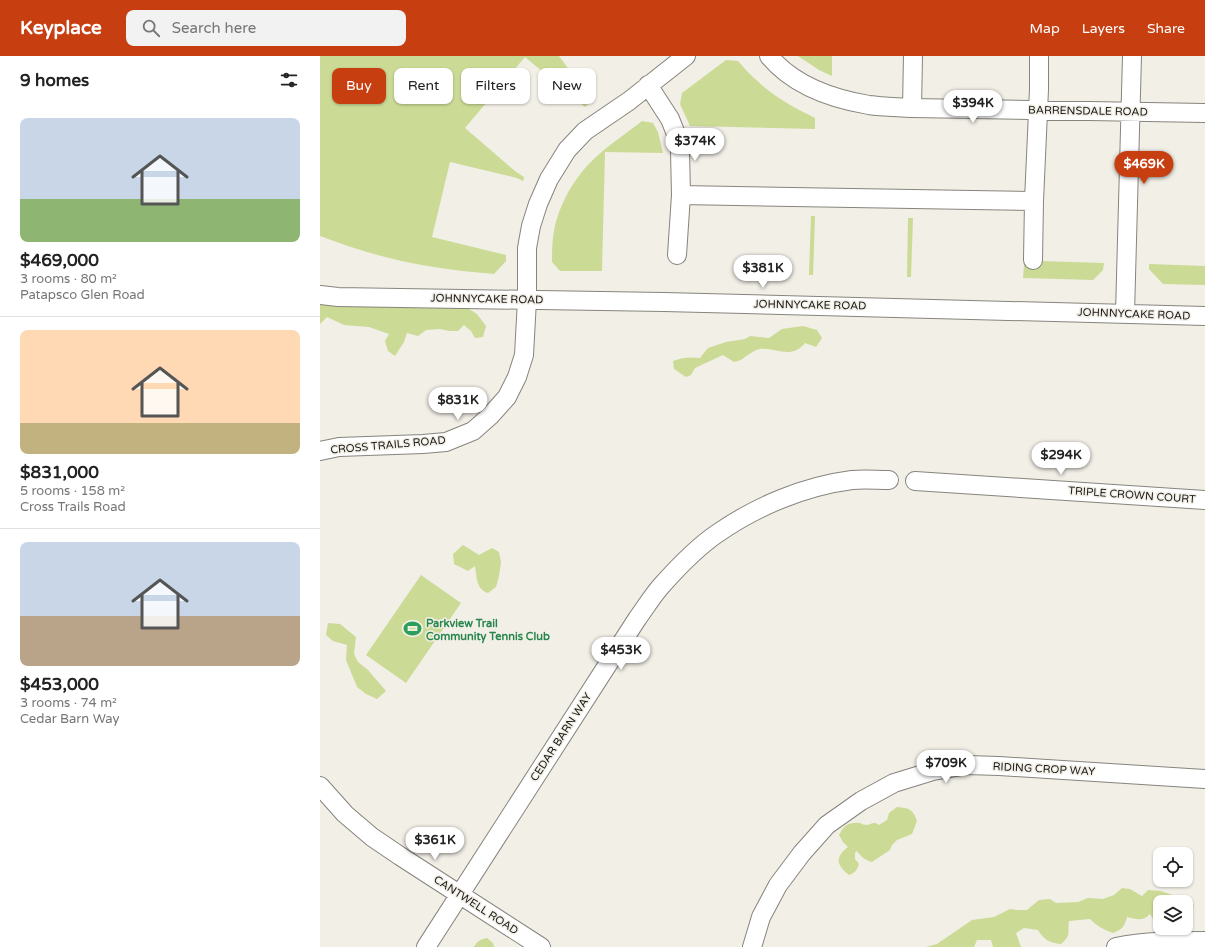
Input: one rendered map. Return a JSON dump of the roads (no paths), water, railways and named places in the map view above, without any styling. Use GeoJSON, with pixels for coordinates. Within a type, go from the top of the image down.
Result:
{"type":"FeatureCollection","features":[{"type":"Feature","properties":{"kind":"street","name":"CROSS TRAILS ROAD"},"geometry":{"type":"LineString","coordinates":[[320,451],[339,448],[446,442],[473,431],[490,416],[507,397],[517,377],[524,355],[527,248],[531,226],[538,204],[549,179],[567,150],[585,131],[629,100],[686,56]]}},
{"type":"Feature","properties":{"kind":"street","name":"BARRENSDALE ROAD"},"geometry":{"type":"LineString","coordinates":[[769,56],[775,64],[810,87],[827,95],[870,105],[912,108],[1205,113]]}},
{"type":"Feature","properties":{"kind":"street"},"geometry":{"type":"LineString","coordinates":[[912,108],[913,56]]}},
{"type":"Feature","properties":{"kind":"street"},"geometry":{"type":"LineString","coordinates":[[1033,260],[1039,56]]}},
{"type":"Feature","properties":{"kind":"street"},"geometry":{"type":"LineString","coordinates":[[1125,314],[1132,56]]}},
{"type":"Feature","properties":{"kind":"street"},"geometry":{"type":"LineString","coordinates":[[648,85],[670,118],[680,151],[681,195],[677,255]]}},
{"type":"Feature","properties":{"kind":"street"},"geometry":{"type":"LineString","coordinates":[[681,195],[1034,201]]}},
{"type":"Feature","properties":{"kind":"street","name":"JOHNNYCAKE ROAD"},"geometry":{"type":"LineString","coordinates":[[320,295],[338,297],[664,302],[1205,316]]}},
{"type":"Feature","properties":{"kind":"street","name":"CEDAR BARN WAY"},"geometry":{"type":"LineString","coordinates":[[426,947],[637,619],[661,586],[687,559],[717,533],[752,512],[786,497],[823,485],[854,480],[889,480]]}},
{"type":"Feature","properties":{"kind":"street","name":"TRIPLE CROWN COURT"},"geometry":{"type":"LineString","coordinates":[[915,481],[1205,500]]}},
{"type":"Feature","properties":{"kind":"street","name":"RIDING CROP WAY"},"geometry":{"type":"LineString","coordinates":[[752,947],[761,917],[778,885],[802,853],[827,825],[860,801],[894,783],[933,771],[967,765],[1205,779]]}},
{"type":"Feature","properties":{"kind":"street","name":"CANTWELL ROAD"},"geometry":{"type":"LineString","coordinates":[[320,786],[346,814],[372,837],[541,947]]}},
{"type":"Feature","properties":{"kind":"street"},"geometry":{"type":"LineString","coordinates":[[1116,947],[1129,944],[1205,941]]}},
{"type":"Feature","properties":{"kind":"place","name":"Parkview Trail Community Tennis Club"},"geometry":{"type":"Point","coordinates":[413,629]}}]}
